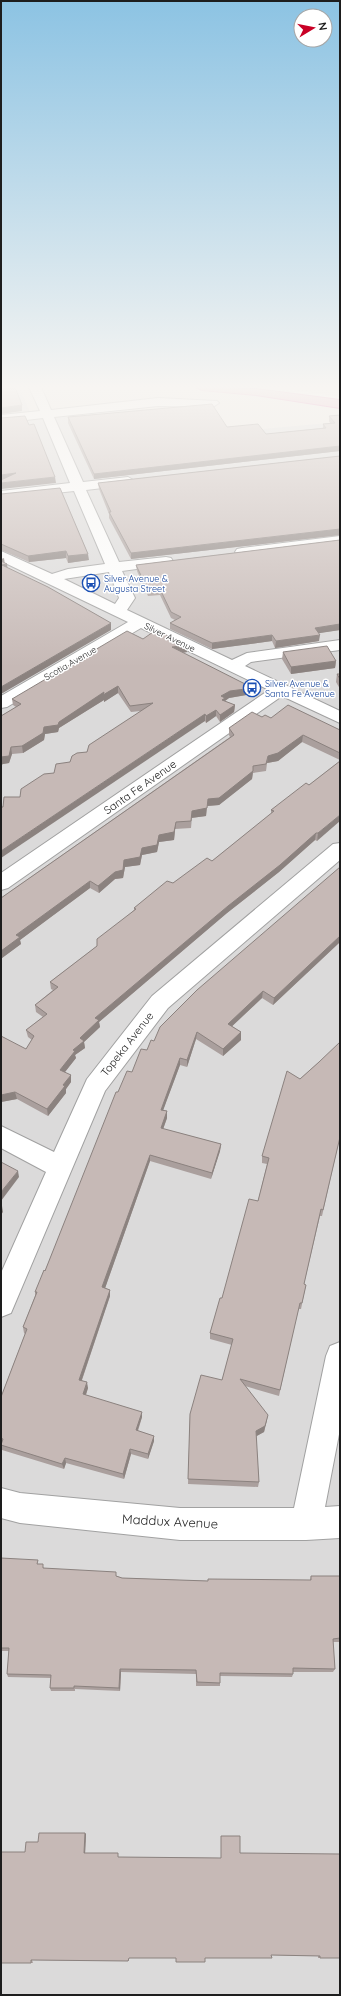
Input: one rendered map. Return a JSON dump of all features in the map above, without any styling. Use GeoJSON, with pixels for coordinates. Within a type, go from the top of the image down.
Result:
{"type":"FeatureCollection","features":[{"type":"Feature","properties":{"kind":"street"},"geometry":{"type":"LineString","coordinates":[[76,480],[127,598],[126,602],[117,611]]}},
{"type":"Feature","properties":{"kind":"street"},"geometry":{"type":"LineString","coordinates":[[1,496],[132,480]]}},
{"type":"Feature","properties":{"kind":"street"},"geometry":{"type":"LineString","coordinates":[[225,554],[340,540]]}},
{"type":"Feature","properties":{"kind":"street","name":"Silver Avenue"},"geometry":{"type":"LineString","coordinates":[[4,560],[51,579],[340,718]]}},
{"type":"Feature","properties":{"kind":"street"},"geometry":{"type":"LineString","coordinates":[[51,579],[68,574],[179,560]]}},
{"type":"Feature","properties":{"kind":"street","name":"Scotia Avenue"},"geometry":{"type":"LineString","coordinates":[[1,704],[140,622]]}},
{"type":"Feature","properties":{"kind":"street"},"geometry":{"type":"LineString","coordinates":[[232,667],[247,658],[340,645]]}},
{"type":"Feature","properties":{"kind":"street","name":"Santa Fe Avenue"},"geometry":{"type":"LineString","coordinates":[[1,883],[280,690]]}},
{"type":"Feature","properties":{"kind":"street","name":"Topeka Avenue"},"geometry":{"type":"LineString","coordinates":[[1,1304],[95,1086],[160,1002],[340,849]]}},
{"type":"Feature","properties":{"kind":"street"},"geometry":{"type":"LineString","coordinates":[[1,1136],[60,1167]]}},
{"type":"Feature","properties":{"kind":"street"},"geometry":{"type":"LineString","coordinates":[[306,1524],[340,1356]]}},
{"type":"Feature","properties":{"kind":"street","name":"Maddux Avenue"},"geometry":{"type":"LineString","coordinates":[[1,1503],[20,1508],[180,1524],[306,1524],[340,1522]]}},
{"type":"Feature","properties":{"kind":"shaded area"},"geometry":{"type":"Polygon","coordinates":[[[1,480],[340,480],[340,1995],[1,1995],[1,480]]]}},
{"type":"Feature","properties":{"kind":"building"},"geometry":{"type":"Polygon","coordinates":[[[1,480],[27,480],[1,483],[1,480]]]}},
{"type":"Feature","properties":{"kind":"building"},"geometry":{"type":"Polygon","coordinates":[[[124,480],[340,480],[340,529],[131,553],[109,512],[111,512],[98,483],[124,480]]]}},
{"type":"Feature","properties":{"kind":"building"},"geometry":{"type":"Polygon","coordinates":[[[60,488],[88,554],[68,556],[66,551],[28,556],[1,544],[1,494],[60,488]]]}},
{"type":"Feature","properties":{"kind":"building"},"geometry":{"type":"Polygon","coordinates":[[[340,540],[340,624],[315,628],[320,635],[276,641],[272,635],[212,643],[170,623],[181,617],[171,612],[160,589],[148,590],[136,565],[340,540]]]}},
{"type":"Feature","properties":{"kind":"building"},"geometry":{"type":"Polygon","coordinates":[[[1,561],[7,564],[2,565],[48,587],[111,623],[1,687],[1,561]]]}},
{"type":"Feature","properties":{"kind":"building"},"geometry":{"type":"Polygon","coordinates":[[[156,630],[187,645],[172,647],[253,688],[230,691],[221,696],[225,698],[222,700],[235,705],[220,715],[216,710],[206,716],[205,714],[1,851],[1,807],[3,807],[4,797],[20,797],[21,789],[44,774],[54,773],[56,764],[70,762],[72,756],[77,753],[87,752],[89,745],[153,703],[130,706],[118,686],[103,695],[104,692],[59,722],[58,725],[44,727],[43,733],[22,746],[11,747],[9,756],[1,757],[1,716],[21,704],[12,699],[127,631],[143,639],[156,630]]]}},
{"type":"Feature","properties":{"kind":"building"},"geometry":{"type":"Polygon","coordinates":[[[327,646],[336,661],[291,667],[283,652],[327,646]]]}},
{"type":"Feature","properties":{"kind":"building"},"geometry":{"type":"Polygon","coordinates":[[[288,705],[340,730],[340,753],[303,735],[278,753],[268,756],[266,764],[253,766],[253,771],[219,798],[208,799],[207,808],[192,811],[191,821],[176,822],[174,832],[159,835],[157,845],[142,848],[140,857],[124,860],[123,870],[115,872],[98,886],[90,881],[16,935],[20,937],[1,951],[1,898],[234,735],[229,728],[252,712],[262,717],[265,715],[271,718],[288,705]]]}},
{"type":"Feature","properties":{"kind":"building"},"geometry":{"type":"Polygon","coordinates":[[[340,761],[340,815],[316,833],[280,865],[228,906],[95,1018],[99,1020],[80,1038],[84,1041],[73,1050],[75,1051],[60,1070],[71,1075],[63,1085],[65,1086],[47,1109],[15,1092],[1,1095],[1,1036],[26,1049],[34,1036],[26,1030],[47,1014],[35,1005],[58,987],[50,982],[97,946],[97,939],[136,909],[134,908],[167,881],[173,883],[207,858],[212,861],[274,811],[271,810],[306,783],[309,785],[340,761]]]}},
{"type":"Feature","properties":{"kind":"building"},"geometry":{"type":"Polygon","coordinates":[[[340,867],[340,936],[274,998],[263,991],[228,1024],[241,1032],[223,1049],[197,1032],[187,1060],[180,1058],[161,1110],[167,1111],[161,1128],[221,1144],[212,1173],[150,1155],[102,1287],[110,1290],[79,1380],[87,1382],[83,1394],[142,1412],[136,1430],[154,1436],[148,1454],[130,1449],[123,1474],[65,1458],[62,1464],[1,1445],[3,1439],[1,1438],[1,1397],[27,1329],[23,1327],[37,1292],[35,1292],[44,1270],[45,1271],[116,1092],[118,1092],[127,1071],[132,1072],[141,1049],[147,1050],[151,1040],[154,1041],[160,1027],[197,990],[340,867]]]}},
{"type":"Feature","properties":{"kind":"building"},"geometry":{"type":"Polygon","coordinates":[[[340,1042],[340,1137],[323,1210],[321,1209],[304,1284],[306,1285],[302,1303],[300,1303],[280,1390],[240,1379],[268,1415],[265,1426],[256,1431],[259,1482],[188,1479],[190,1414],[201,1375],[222,1380],[233,1339],[210,1333],[220,1298],[222,1298],[249,1199],[258,1201],[269,1158],[262,1156],[287,1071],[300,1079],[340,1042]]]}},
{"type":"Feature","properties":{"kind":"building"},"geometry":{"type":"Polygon","coordinates":[[[1,1162],[18,1171],[1,1192],[1,1162]]]}},
{"type":"Feature","properties":{"kind":"building"},"geometry":{"type":"Polygon","coordinates":[[[1,1558],[38,1560],[37,1564],[43,1564],[43,1568],[116,1572],[116,1576],[122,1578],[208,1581],[208,1579],[311,1580],[311,1576],[340,1576],[340,1638],[333,1639],[335,1669],[293,1668],[293,1674],[220,1673],[220,1683],[197,1682],[196,1670],[120,1669],[119,1688],[74,1686],[74,1688],[50,1688],[51,1675],[7,1674],[9,1648],[1,1648],[1,1558]]]}},
{"type":"Feature","properties":{"kind":"building"},"geometry":{"type":"Polygon","coordinates":[[[39,1833],[85,1833],[84,1853],[118,1853],[118,1857],[221,1858],[221,1836],[240,1836],[240,1853],[340,1854],[340,1958],[271,1955],[272,1958],[205,1958],[205,1962],[176,1962],[176,1958],[129,1958],[128,1961],[31,1960],[31,1963],[1,1963],[1,1852],[25,1852],[26,1842],[38,1842],[39,1833]]]}},
{"type":"Feature","properties":{"kind":"place","name":"Silver Avenue & Augusta Street"},"geometry":{"type":"Point","coordinates":[91,583]}},
{"type":"Feature","properties":{"kind":"place","name":"Silver Avenue & Santa Fe Avenue"},"geometry":{"type":"Point","coordinates":[252,688]}}]}
